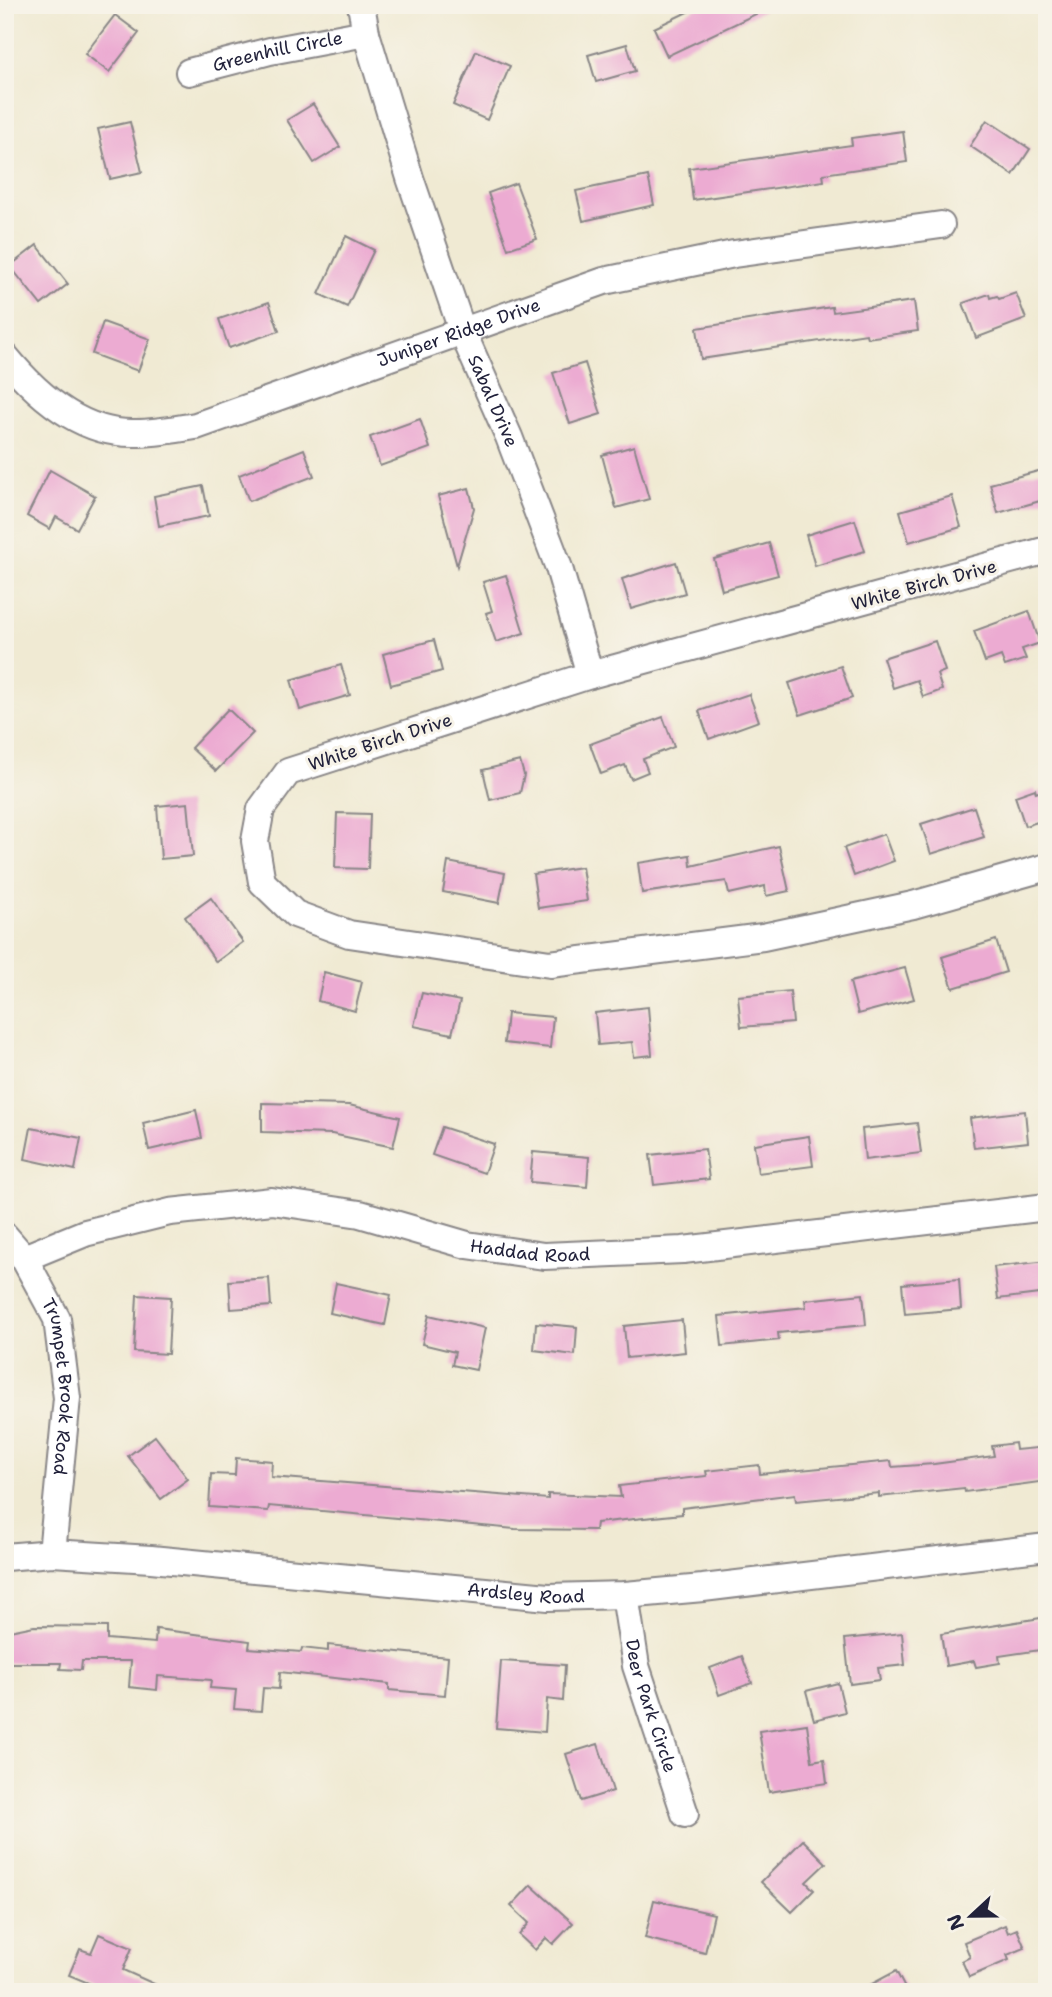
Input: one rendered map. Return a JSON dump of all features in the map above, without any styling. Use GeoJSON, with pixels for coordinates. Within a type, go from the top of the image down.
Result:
{"type":"FeatureCollection","features":[{"type":"Feature","properties":{"kind":"street","name":"Sabal Drive"},"geometry":{"type":"LineString","coordinates":[[361,5],[366,33],[410,178],[463,333],[509,437],[559,568],[590,675]]}},
{"type":"Feature","properties":{"kind":"street","name":"Greenhill Circle"},"geometry":{"type":"LineString","coordinates":[[189,72],[270,51],[366,33]]}},
{"type":"Feature","properties":{"kind":"street","name":"Juniper Ridge Drive"},"geometry":{"type":"LineString","coordinates":[[5,356],[30,386],[57,407],[86,423],[134,434],[195,426],[604,281],[734,254],[942,225]]}},
{"type":"Feature","properties":{"kind":"street","name":"White Birch Drive"},"geometry":{"type":"LineString","coordinates":[[1047,550],[590,675],[288,772],[261,809],[255,841],[262,882],[295,914],[349,934],[550,964],[763,937],[913,905],[1047,867]]}},
{"type":"Feature","properties":{"kind":"street","name":"Haddad Road"},"geometry":{"type":"LineString","coordinates":[[24,1258],[85,1233],[170,1212],[272,1201],[360,1214],[467,1245],[544,1256],[683,1250],[1047,1207]]}},
{"type":"Feature","properties":{"kind":"street","name":"Trumpet Brook Road"},"geometry":{"type":"LineString","coordinates":[[5,1236],[24,1258],[57,1320],[67,1398],[52,1553]]}},
{"type":"Feature","properties":{"kind":"street","name":"Ardsley Road"},"geometry":{"type":"LineString","coordinates":[[5,1557],[52,1553],[151,1559],[548,1597],[625,1595],[1047,1547]]}},
{"type":"Feature","properties":{"kind":"street","name":"Deer Park Circle"},"geometry":{"type":"LineString","coordinates":[[625,1595],[636,1666],[685,1814]]}},
{"type":"Feature","properties":{"kind":"building"},"geometry":{"type":"Polygon","coordinates":[[[702,5],[775,5],[667,56],[654,28],[702,5]]]}},
{"type":"Feature","properties":{"kind":"building"},"geometry":{"type":"Polygon","coordinates":[[[115,15],[139,33],[109,72],[85,54],[115,15]]]}},
{"type":"Feature","properties":{"kind":"building"},"geometry":{"type":"Polygon","coordinates":[[[627,44],[635,71],[596,82],[588,55],[627,44]]]}},
{"type":"Feature","properties":{"kind":"building"},"geometry":{"type":"Polygon","coordinates":[[[476,51],[510,66],[487,120],[453,105],[476,51]]]}},
{"type":"Feature","properties":{"kind":"building"},"geometry":{"type":"Polygon","coordinates":[[[313,104],[340,147],[314,163],[287,120],[313,104]]]}},
{"type":"Feature","properties":{"kind":"building"},"geometry":{"type":"Polygon","coordinates":[[[987,120],[1030,149],[1013,175],[970,146],[987,120]]]}},
{"type":"Feature","properties":{"kind":"building"},"geometry":{"type":"Polygon","coordinates":[[[130,122],[142,172],[110,179],[98,129],[130,122]]]}},
{"type":"Feature","properties":{"kind":"building"},"geometry":{"type":"Polygon","coordinates":[[[903,131],[907,162],[823,174],[824,181],[693,200],[689,168],[852,145],[851,138],[903,131]]]}},
{"type":"Feature","properties":{"kind":"building"},"geometry":{"type":"Polygon","coordinates":[[[648,176],[654,205],[583,221],[576,191],[648,176]]]}},
{"type":"Feature","properties":{"kind":"building"},"geometry":{"type":"Polygon","coordinates":[[[516,183],[537,239],[508,249],[488,193],[516,183]]]}},
{"type":"Feature","properties":{"kind":"building"},"geometry":{"type":"Polygon","coordinates":[[[346,236],[374,250],[347,307],[319,294],[346,236]]]}},
{"type":"Feature","properties":{"kind":"building"},"geometry":{"type":"Polygon","coordinates":[[[37,245],[68,284],[41,305],[10,266],[37,245]]]}},
{"type":"Feature","properties":{"kind":"building"},"geometry":{"type":"Polygon","coordinates":[[[1016,293],[1026,319],[976,338],[963,303],[989,294],[990,298],[997,296],[999,299],[1016,293]]]}},
{"type":"Feature","properties":{"kind":"building"},"geometry":{"type":"Polygon","coordinates":[[[914,301],[918,331],[867,338],[866,334],[701,359],[697,328],[832,307],[833,312],[914,301]]]}},
{"type":"Feature","properties":{"kind":"building"},"geometry":{"type":"Polygon","coordinates":[[[269,302],[279,331],[229,348],[219,319],[269,302]]]}},
{"type":"Feature","properties":{"kind":"building"},"geometry":{"type":"Polygon","coordinates":[[[103,322],[150,339],[138,371],[92,354],[103,322]]]}},
{"type":"Feature","properties":{"kind":"building"},"geometry":{"type":"Polygon","coordinates":[[[585,363],[601,414],[570,424],[553,373],[585,363]]]}},
{"type":"Feature","properties":{"kind":"building"},"geometry":{"type":"Polygon","coordinates":[[[420,419],[430,448],[380,466],[370,437],[420,419]]]}},
{"type":"Feature","properties":{"kind":"building"},"geometry":{"type":"Polygon","coordinates":[[[634,446],[649,499],[616,508],[602,455],[634,446]]]}},
{"type":"Feature","properties":{"kind":"building"},"geometry":{"type":"Polygon","coordinates":[[[304,449],[314,476],[249,501],[239,475],[304,449]]]}},
{"type":"Feature","properties":{"kind":"building"},"geometry":{"type":"Polygon","coordinates":[[[50,470],[95,496],[77,529],[56,517],[50,529],[27,516],[50,470]]]}},
{"type":"Feature","properties":{"kind":"building"},"geometry":{"type":"Polygon","coordinates":[[[1042,470],[1047,499],[998,513],[990,484],[1042,470]]]}},
{"type":"Feature","properties":{"kind":"building"},"geometry":{"type":"Polygon","coordinates":[[[203,486],[209,516],[159,526],[154,496],[203,486]]]}},
{"type":"Feature","properties":{"kind":"building"},"geometry":{"type":"Polygon","coordinates":[[[469,488],[474,508],[457,566],[438,496],[469,488]]]}},
{"type":"Feature","properties":{"kind":"building"},"geometry":{"type":"Polygon","coordinates":[[[952,496],[961,527],[909,542],[900,511],[952,496]]]}},
{"type":"Feature","properties":{"kind":"building"},"geometry":{"type":"Polygon","coordinates":[[[855,520],[865,551],[815,566],[806,535],[855,520]]]}},
{"type":"Feature","properties":{"kind":"building"},"geometry":{"type":"Polygon","coordinates":[[[769,543],[778,575],[722,590],[714,559],[769,543]]]}},
{"type":"Feature","properties":{"kind":"building"},"geometry":{"type":"Polygon","coordinates":[[[676,562],[685,593],[631,609],[622,579],[676,562]]]}},
{"type":"Feature","properties":{"kind":"building"},"geometry":{"type":"Polygon","coordinates":[[[506,575],[524,633],[496,642],[486,613],[492,611],[483,582],[506,575]]]}},
{"type":"Feature","properties":{"kind":"building"},"geometry":{"type":"Polygon","coordinates":[[[1029,611],[1040,643],[1022,649],[1026,659],[1005,666],[1001,656],[985,662],[974,631],[1029,611]]]}},
{"type":"Feature","properties":{"kind":"building"},"geometry":{"type":"Polygon","coordinates":[[[434,640],[442,671],[391,685],[383,654],[434,640]]]}},
{"type":"Feature","properties":{"kind":"building"},"geometry":{"type":"Polygon","coordinates":[[[935,641],[945,671],[937,674],[942,690],[923,697],[917,680],[893,688],[883,658],[935,641]]]}},
{"type":"Feature","properties":{"kind":"building"},"geometry":{"type":"Polygon","coordinates":[[[341,665],[350,695],[300,710],[291,680],[341,665]]]}},
{"type":"Feature","properties":{"kind":"building"},"geometry":{"type":"Polygon","coordinates":[[[841,666],[852,698],[800,715],[789,683],[841,666]]]}},
{"type":"Feature","properties":{"kind":"building"},"geometry":{"type":"Polygon","coordinates":[[[749,694],[759,721],[709,739],[699,711],[749,694]]]}},
{"type":"Feature","properties":{"kind":"building"},"geometry":{"type":"Polygon","coordinates":[[[228,709],[253,733],[216,771],[191,748],[228,709]]]}},
{"type":"Feature","properties":{"kind":"building"},"geometry":{"type":"Polygon","coordinates":[[[663,717],[674,747],[643,759],[648,772],[631,779],[625,765],[601,774],[590,744],[663,717]]]}},
{"type":"Feature","properties":{"kind":"building"},"geometry":{"type":"Polygon","coordinates":[[[520,761],[524,775],[520,793],[490,800],[483,770],[520,761]]]}},
{"type":"Feature","properties":{"kind":"building"},"geometry":{"type":"Polygon","coordinates":[[[1035,789],[1036,793],[1047,789],[1047,819],[1025,826],[1015,796],[1035,789]]]}},
{"type":"Feature","properties":{"kind":"building"},"geometry":{"type":"Polygon","coordinates":[[[188,803],[193,856],[161,859],[157,806],[188,803]]]}},
{"type":"Feature","properties":{"kind":"building"},"geometry":{"type":"Polygon","coordinates":[[[974,807],[984,837],[931,854],[921,824],[974,807]]]}},
{"type":"Feature","properties":{"kind":"building"},"geometry":{"type":"Polygon","coordinates":[[[337,813],[370,814],[368,869],[335,868],[337,813]]]}},
{"type":"Feature","properties":{"kind":"building"},"geometry":{"type":"Polygon","coordinates":[[[884,834],[894,861],[854,876],[844,848],[884,834]]]}},
{"type":"Feature","properties":{"kind":"building"},"geometry":{"type":"Polygon","coordinates":[[[779,846],[789,891],[766,896],[765,886],[729,894],[726,881],[642,893],[638,863],[690,855],[691,866],[779,846]]]}},
{"type":"Feature","properties":{"kind":"building"},"geometry":{"type":"Polygon","coordinates":[[[448,862],[505,873],[499,903],[443,892],[448,862]]]}},
{"type":"Feature","properties":{"kind":"building"},"geometry":{"type":"Polygon","coordinates":[[[582,867],[587,901],[538,908],[533,874],[582,867]]]}},
{"type":"Feature","properties":{"kind":"building"},"geometry":{"type":"Polygon","coordinates":[[[211,898],[243,942],[216,962],[185,917],[211,898]]]}},
{"type":"Feature","properties":{"kind":"building"},"geometry":{"type":"Polygon","coordinates":[[[996,940],[1006,972],[953,988],[942,957],[996,940]]]}},
{"type":"Feature","properties":{"kind":"building"},"geometry":{"type":"Polygon","coordinates":[[[905,968],[914,999],[858,1014],[850,982],[905,968]]]}},
{"type":"Feature","properties":{"kind":"building"},"geometry":{"type":"Polygon","coordinates":[[[324,972],[362,982],[355,1011],[318,1001],[324,972]]]}},
{"type":"Feature","properties":{"kind":"building"},"geometry":{"type":"Polygon","coordinates":[[[790,991],[793,1023],[741,1027],[738,996],[790,991]]]}},
{"type":"Feature","properties":{"kind":"building"},"geometry":{"type":"Polygon","coordinates":[[[422,993],[460,1001],[452,1034],[414,1026],[422,993]]]}},
{"type":"Feature","properties":{"kind":"building"},"geometry":{"type":"Polygon","coordinates":[[[648,1007],[652,1055],[634,1057],[632,1042],[598,1045],[595,1013],[648,1007]]]}},
{"type":"Feature","properties":{"kind":"building"},"geometry":{"type":"Polygon","coordinates":[[[507,1013],[553,1017],[550,1048],[504,1043],[507,1013]]]}},
{"type":"Feature","properties":{"kind":"building"},"geometry":{"type":"Polygon","coordinates":[[[262,1103],[349,1105],[400,1117],[393,1147],[332,1134],[262,1132],[262,1103]]]}},
{"type":"Feature","properties":{"kind":"building"},"geometry":{"type":"Polygon","coordinates":[[[196,1110],[202,1138],[149,1150],[143,1123],[196,1110]]]}},
{"type":"Feature","properties":{"kind":"building"},"geometry":{"type":"Polygon","coordinates":[[[1025,1111],[1028,1142],[974,1148],[970,1118],[1025,1111]]]}},
{"type":"Feature","properties":{"kind":"building"},"geometry":{"type":"Polygon","coordinates":[[[917,1123],[921,1153],[865,1160],[862,1129],[917,1123]]]}},
{"type":"Feature","properties":{"kind":"building"},"geometry":{"type":"Polygon","coordinates":[[[442,1127],[494,1144],[484,1173],[432,1155],[442,1127]]]}},
{"type":"Feature","properties":{"kind":"building"},"geometry":{"type":"Polygon","coordinates":[[[31,1128],[81,1138],[75,1170],[25,1159],[31,1128]]]}},
{"type":"Feature","properties":{"kind":"building"},"geometry":{"type":"Polygon","coordinates":[[[809,1136],[813,1166],[758,1173],[754,1144],[809,1136]]]}},
{"type":"Feature","properties":{"kind":"building"},"geometry":{"type":"Polygon","coordinates":[[[705,1149],[709,1179],[654,1185],[650,1155],[705,1149]]]}},
{"type":"Feature","properties":{"kind":"building"},"geometry":{"type":"Polygon","coordinates":[[[533,1152],[589,1157],[587,1187],[530,1182],[533,1152]]]}},
{"type":"Feature","properties":{"kind":"building"},"geometry":{"type":"Polygon","coordinates":[[[1047,1261],[1047,1293],[998,1299],[994,1267],[1047,1261]]]}},
{"type":"Feature","properties":{"kind":"building"},"geometry":{"type":"Polygon","coordinates":[[[269,1278],[271,1306],[231,1309],[229,1281],[269,1278]]]}},
{"type":"Feature","properties":{"kind":"building"},"geometry":{"type":"Polygon","coordinates":[[[959,1279],[961,1309],[905,1314],[902,1284],[959,1279]]]}},
{"type":"Feature","properties":{"kind":"building"},"geometry":{"type":"Polygon","coordinates":[[[336,1283],[391,1295],[385,1325],[330,1313],[336,1283]]]}},
{"type":"Feature","properties":{"kind":"building"},"geometry":{"type":"Polygon","coordinates":[[[863,1294],[866,1325],[778,1333],[779,1340],[722,1346],[719,1316],[806,1307],[805,1300],[863,1294]]]}},
{"type":"Feature","properties":{"kind":"building"},"geometry":{"type":"Polygon","coordinates":[[[137,1295],[171,1297],[168,1354],[134,1352],[137,1295]]]}},
{"type":"Feature","properties":{"kind":"building"},"geometry":{"type":"Polygon","coordinates":[[[429,1315],[485,1328],[476,1370],[452,1365],[455,1352],[422,1344],[429,1315]]]}},
{"type":"Feature","properties":{"kind":"building"},"geometry":{"type":"Polygon","coordinates":[[[682,1320],[685,1352],[627,1358],[624,1326],[682,1320]]]}},
{"type":"Feature","properties":{"kind":"building"},"geometry":{"type":"Polygon","coordinates":[[[536,1323],[577,1327],[575,1355],[534,1350],[536,1323]]]}},
{"type":"Feature","properties":{"kind":"building"},"geometry":{"type":"Polygon","coordinates":[[[155,1436],[188,1479],[161,1499],[128,1456],[155,1436]]]}},
{"type":"Feature","properties":{"kind":"building"},"geometry":{"type":"Polygon","coordinates":[[[1015,1443],[1016,1450],[1047,1447],[1047,1481],[965,1492],[964,1488],[879,1497],[879,1493],[796,1501],[795,1494],[682,1508],[682,1514],[596,1523],[595,1530],[515,1529],[269,1506],[268,1511],[209,1507],[211,1474],[235,1475],[236,1458],[272,1461],[271,1477],[548,1499],[548,1494],[621,1497],[619,1486],[707,1476],[706,1471],[759,1465],[760,1474],[891,1461],[892,1467],[934,1464],[994,1456],[992,1446],[1015,1443]]]}},
{"type":"Feature","properties":{"kind":"building"},"geometry":{"type":"Polygon","coordinates":[[[1047,1617],[1047,1649],[999,1656],[1000,1663],[976,1667],[974,1661],[946,1666],[941,1634],[1047,1617]]]}},
{"type":"Feature","properties":{"kind":"building"},"geometry":{"type":"Polygon","coordinates":[[[34,1626],[107,1627],[107,1639],[155,1643],[156,1629],[250,1641],[249,1648],[328,1651],[328,1645],[448,1657],[445,1695],[389,1690],[389,1684],[280,1672],[279,1689],[263,1688],[261,1711],[234,1709],[236,1690],[210,1688],[211,1680],[158,1676],[157,1690],[129,1687],[131,1661],[82,1661],[81,1670],[60,1669],[61,1663],[5,1663],[5,1632],[34,1626]]]}},
{"type":"Feature","properties":{"kind":"building"},"geometry":{"type":"Polygon","coordinates":[[[902,1633],[905,1665],[878,1668],[880,1680],[850,1684],[845,1639],[902,1633]]]}},
{"type":"Feature","properties":{"kind":"building"},"geometry":{"type":"Polygon","coordinates":[[[742,1656],[752,1683],[719,1695],[710,1668],[742,1656]]]}},
{"type":"Feature","properties":{"kind":"building"},"geometry":{"type":"Polygon","coordinates":[[[501,1661],[565,1665],[563,1701],[547,1699],[545,1732],[496,1728],[501,1661]]]}},
{"type":"Feature","properties":{"kind":"building"},"geometry":{"type":"Polygon","coordinates":[[[838,1683],[845,1712],[814,1720],[806,1691],[838,1683]]]}},
{"type":"Feature","properties":{"kind":"building"},"geometry":{"type":"Polygon","coordinates":[[[807,1724],[812,1761],[824,1759],[827,1783],[769,1792],[759,1731],[807,1724]]]}},
{"type":"Feature","properties":{"kind":"building"},"geometry":{"type":"Polygon","coordinates":[[[598,1744],[613,1791],[581,1801],[566,1754],[598,1744]]]}},
{"type":"Feature","properties":{"kind":"building"},"geometry":{"type":"Polygon","coordinates":[[[803,1840],[826,1863],[806,1882],[814,1890],[792,1912],[761,1882],[803,1840]]]}},
{"type":"Feature","properties":{"kind":"building"},"geometry":{"type":"Polygon","coordinates":[[[531,1885],[573,1923],[553,1944],[546,1938],[535,1950],[519,1935],[529,1923],[511,1906],[531,1885]]]}},
{"type":"Feature","properties":{"kind":"building"},"geometry":{"type":"Polygon","coordinates":[[[654,1900],[714,1914],[705,1953],[645,1938],[654,1900]]]}},
{"type":"Feature","properties":{"kind":"building"},"geometry":{"type":"Polygon","coordinates":[[[1005,1925],[1008,1933],[1017,1929],[1025,1948],[1007,1955],[1009,1960],[969,1977],[962,1961],[970,1957],[964,1942],[1005,1925]]]}},
{"type":"Feature","properties":{"kind":"building"},"geometry":{"type":"Polygon","coordinates":[[[99,1934],[132,1948],[123,1970],[172,1992],[110,1992],[69,1975],[80,1949],[91,1953],[99,1934]]]}},
{"type":"Feature","properties":{"kind":"building"},"geometry":{"type":"Polygon","coordinates":[[[896,1971],[907,1992],[857,1992],[896,1971]]]}}]}
